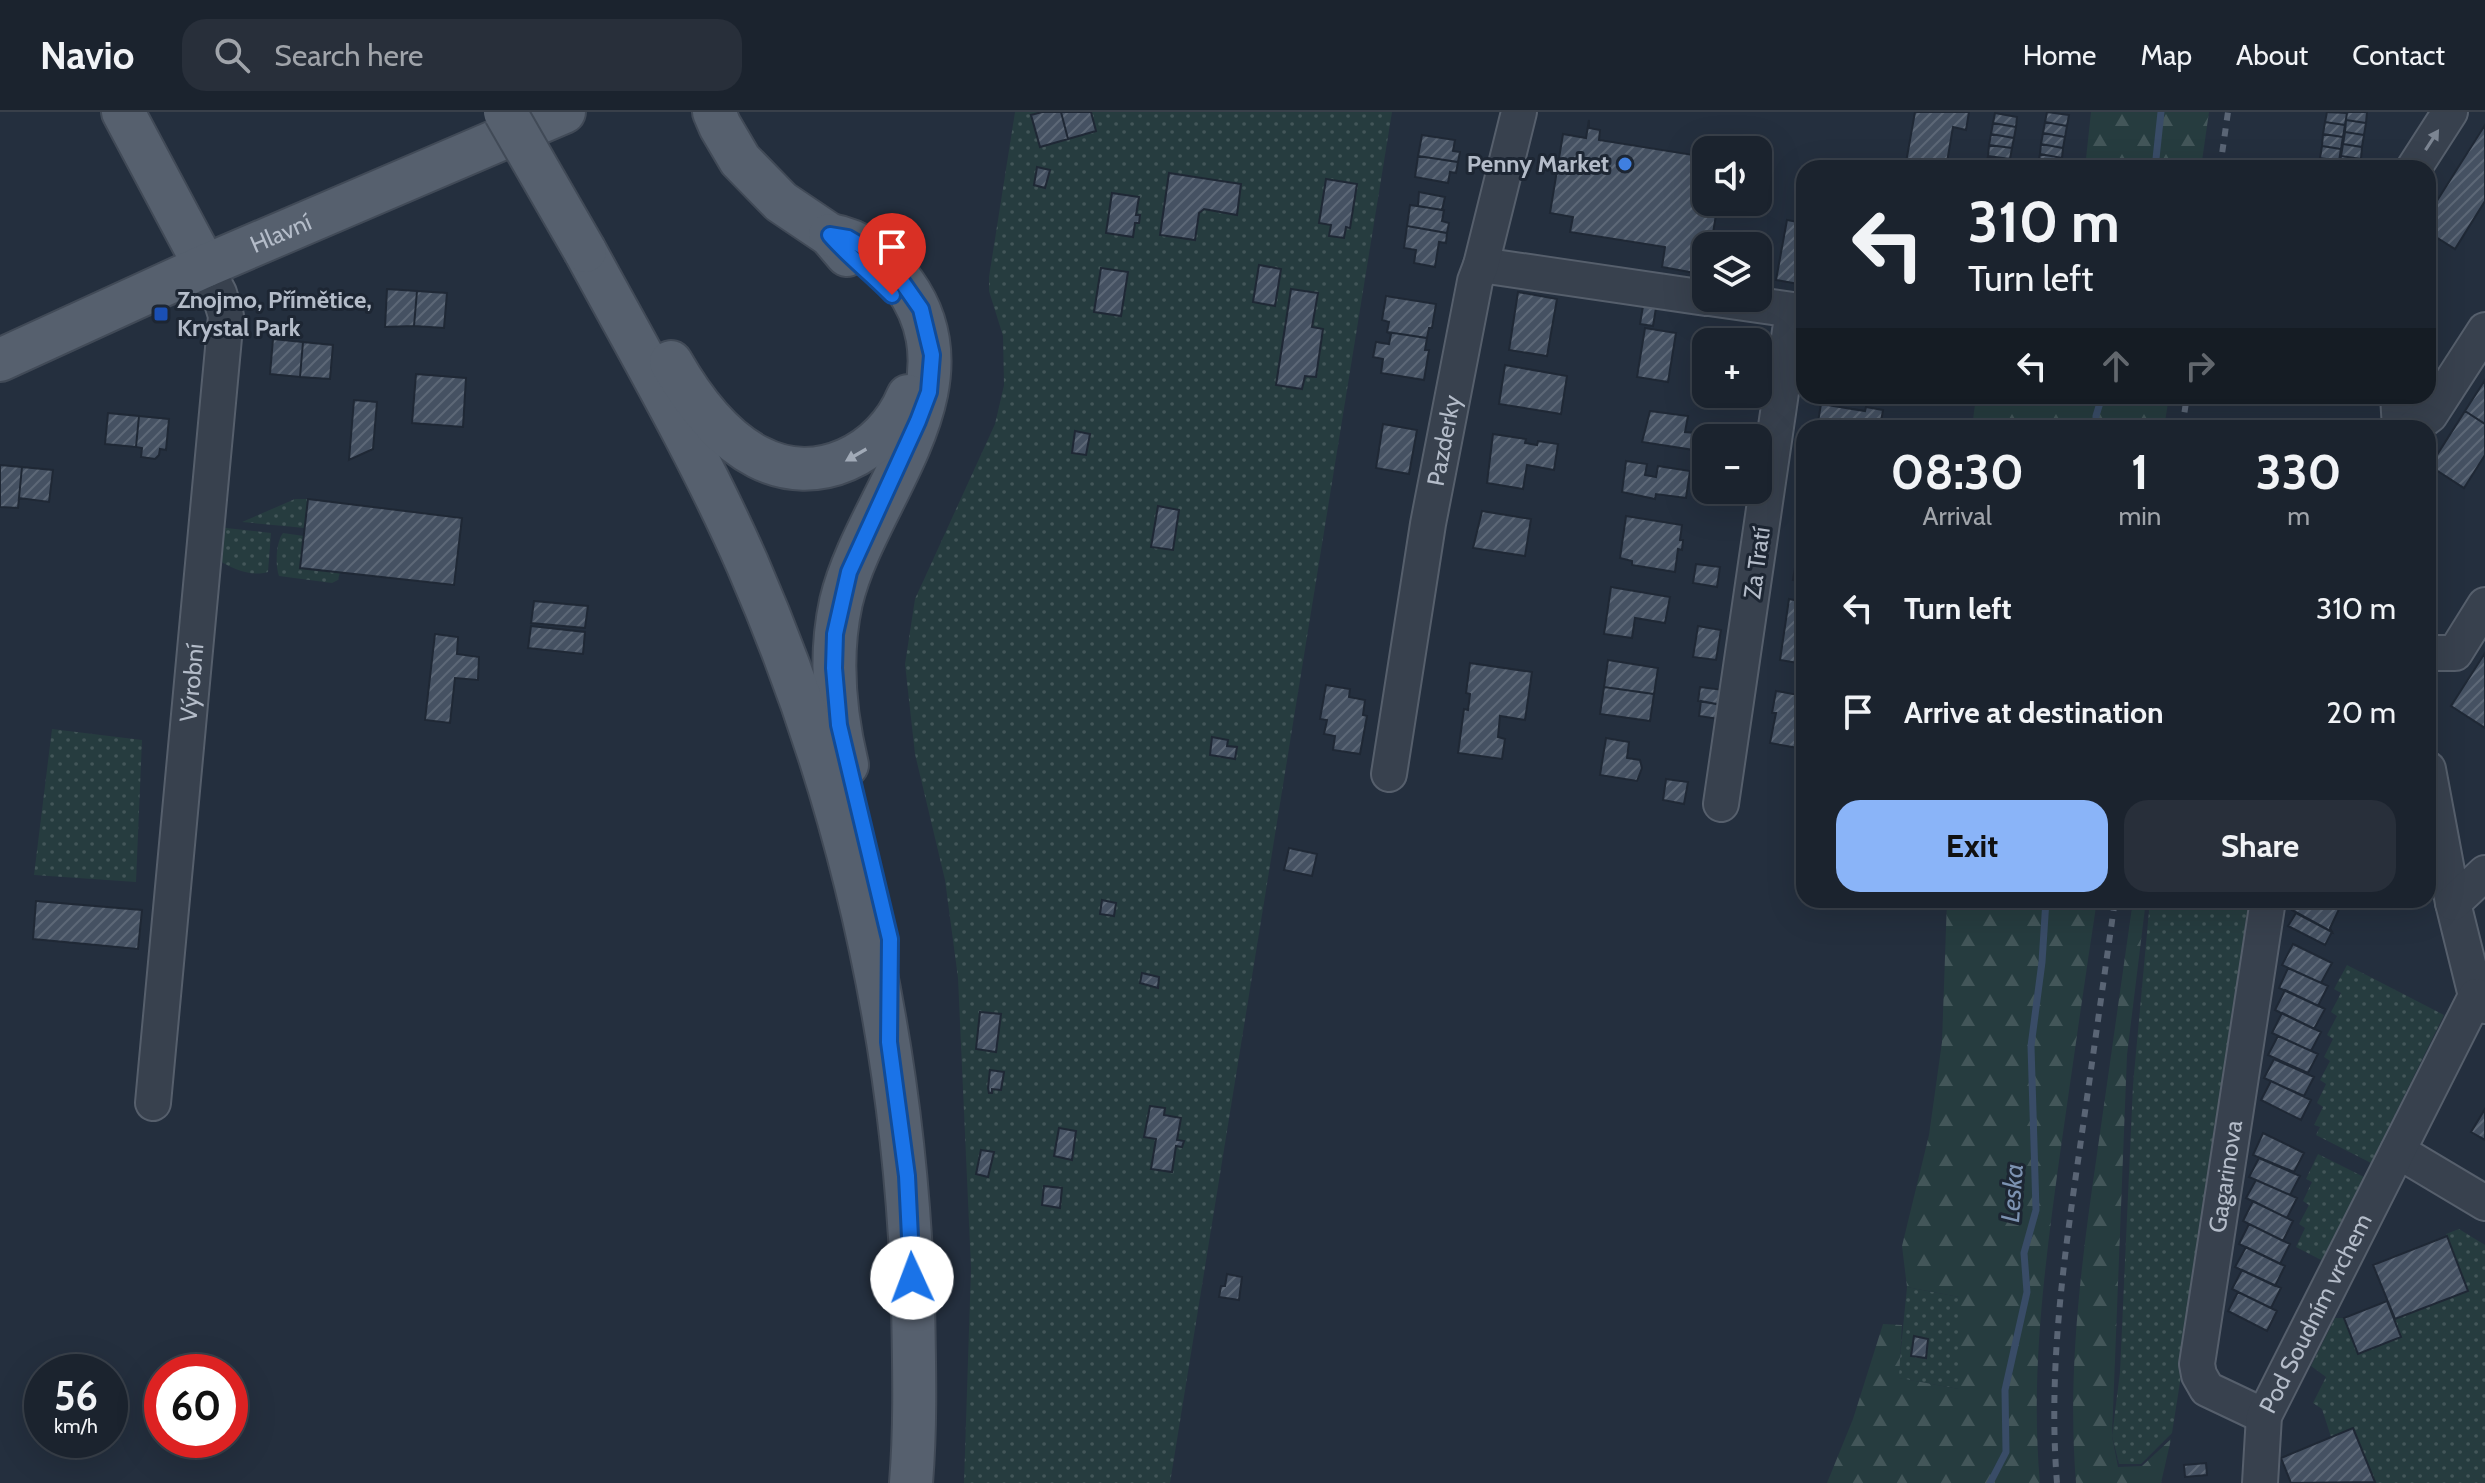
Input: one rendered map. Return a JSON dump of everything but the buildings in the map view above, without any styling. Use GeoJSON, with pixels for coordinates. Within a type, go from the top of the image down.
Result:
{"type":"FeatureCollection","features":[{"type":"Feature","properties":{"kind":"main road"},"geometry":{"type":"LineString","coordinates":[[123,112],[205,266]]}},
{"type":"Feature","properties":{"kind":"main road"},"geometry":{"type":"LineString","coordinates":[[586,253],[617,267],[678,375],[723,429],[759,458],[787,467],[809,469],[846,462],[880,440],[893,426],[908,398],[915,363],[905,318],[892,295],[849,257],[830,235],[781,202],[740,160],[714,112]]}},
{"type":"Feature","properties":{"kind":"main road"},"geometry":{"type":"LineString","coordinates":[[540,114],[586,253],[640,349],[720,504],[799,691],[848,850],[866,922],[889,1042],[906,1162],[916,1417],[911,1483]]}},
{"type":"Feature","properties":{"kind":"main road","name":"Hlavní"},"geometry":{"type":"LineString","coordinates":[[0,360],[540,114]]}},
{"type":"Feature","properties":{"kind":"main road"},"geometry":{"type":"LineString","coordinates":[[830,235],[848,238],[870,251],[898,276],[921,309],[932,355],[929,392],[905,453],[849,572],[835,634],[834,691],[839,725],[890,939],[889,1042]]}},
{"type":"Feature","properties":{"kind":"street","name":"Pazderky"},"geometry":{"type":"LineString","coordinates":[[1389,774],[1428,524],[1475,281],[1519,112]]}},
{"type":"Feature","properties":{"kind":"street"},"geometry":{"type":"LineString","coordinates":[[2419,160],[2450,112]]}},
{"type":"Feature","properties":{"kind":"street","name":"Za Tratí"},"geometry":{"type":"LineString","coordinates":[[1481,265],[1692,296]]}},
{"type":"Feature","properties":{"kind":"street","name":"Výrobní"},"geometry":{"type":"LineString","coordinates":[[153,1103],[226,316],[219,293],[205,266]]}},
{"type":"Feature","properties":{"kind":"street","name":"Za Tratí"},"geometry":{"type":"LineString","coordinates":[[1721,804],[1793,310],[1772,307]]}},
{"type":"Feature","properties":{"kind":"street"},"geometry":{"type":"LineString","coordinates":[[2423,420],[2430,415],[2485,330]]}},
{"type":"Feature","properties":{"kind":"street"},"geometry":{"type":"LineString","coordinates":[[2436,653],[2455,653],[2485,605]]}},
{"type":"Feature","properties":{"kind":"street"},"geometry":{"type":"LineString","coordinates":[[2436,812],[2453,903],[2480,1001]]}},
{"type":"Feature","properties":{"kind":"street"},"geometry":{"type":"LineString","coordinates":[[2453,903],[2485,873]]}},
{"type":"Feature","properties":{"kind":"street","name":"Gagarinova"},"geometry":{"type":"LineString","coordinates":[[2264,1416],[2207,1389],[2197,1364],[2267,908]]}},
{"type":"Feature","properties":{"kind":"street","name":"Pod Soudním vrchem"},"geometry":{"type":"LineString","coordinates":[[2260,1483],[2264,1416],[2398,1151],[2480,1001]]}},
{"type":"Feature","properties":{"kind":"street"},"geometry":{"type":"LineString","coordinates":[[2398,1151],[2485,1203]]}},
{"type":"Feature","properties":{"kind":"green space"},"geometry":{"type":"Polygon","coordinates":[[[1015,112],[1392,112],[1170,1483],[964,1483],[971,1268],[958,978],[945,880],[915,754],[905,664],[915,599],[995,424],[1004,385],[1003,336],[989,291],[989,277],[1015,112]]]}},
{"type":"Feature","properties":{"kind":"green space"},"geometry":{"type":"Polygon","coordinates":[[[2091,112],[2209,112],[2202,160],[2086,160],[2091,112]]]}},
{"type":"Feature","properties":{"kind":"green space"},"geometry":{"type":"Polygon","coordinates":[[[1975,404],[2168,404],[2165,420],[1973,420],[1975,404]]]}},
{"type":"Feature","properties":{"kind":"green space"},"geometry":{"type":"Polygon","coordinates":[[[295,499],[308,499],[305,528],[242,522],[295,499]]]}},
{"type":"Feature","properties":{"kind":"green space"},"geometry":{"type":"Polygon","coordinates":[[[217,527],[271,533],[268,572],[255,574],[242,571],[218,560],[217,527]]]}},
{"type":"Feature","properties":{"kind":"green space"},"geometry":{"type":"Polygon","coordinates":[[[283,533],[304,536],[340,572],[338,580],[332,583],[279,576],[277,554],[283,533]]]}},
{"type":"Feature","properties":{"kind":"green space"},"geometry":{"type":"Polygon","coordinates":[[[52,729],[142,740],[136,882],[34,875],[52,729]]]}},
{"type":"Feature","properties":{"kind":"green space"},"geometry":{"type":"Polygon","coordinates":[[[1947,908],[2096,908],[2044,1277],[2037,1401],[2040,1483],[1827,1483],[1853,1419],[1883,1324],[1902,1325],[1899,1378],[1959,1389],[1959,1297],[1907,1287],[1902,1246],[1929,1135],[1942,1042],[1947,908]]]}},
{"type":"Feature","properties":{"kind":"green space"},"geometry":{"type":"Polygon","coordinates":[[[2132,908],[2145,908],[2127,1055],[2112,1436],[2118,1467],[2142,1466],[2171,1439],[2161,1483],[2076,1483],[2074,1359],[2091,1195],[2132,908]]]}},
{"type":"Feature","properties":{"kind":"green space"},"geometry":{"type":"Polygon","coordinates":[[[2149,908],[2255,908],[2172,1433],[2141,1464],[2119,1464],[2112,1436],[2120,1372],[2133,1085],[2149,908]]]}},
{"type":"Feature","properties":{"kind":"green space"},"geometry":{"type":"Polygon","coordinates":[[[2347,965],[2444,1015],[2371,1163],[2316,1135],[2320,1127],[2314,1125],[2323,1107],[2317,1103],[2326,1084],[2320,1080],[2330,1061],[2324,1057],[2333,1039],[2327,1035],[2337,1016],[2331,1012],[2341,993],[2334,989],[2347,965]]]}},
{"type":"Feature","properties":{"kind":"green space"},"geometry":{"type":"Polygon","coordinates":[[[2318,1154],[2364,1177],[2323,1261],[2296,1247],[2305,1228],[2299,1224],[2309,1205],[2303,1201],[2312,1182],[2306,1179],[2318,1154]]]}},
{"type":"Feature","properties":{"kind":"green space"},"geometry":{"type":"Polygon","coordinates":[[[2459,1229],[2485,1245],[2485,1483],[2372,1483],[2375,1481],[2353,1429],[2331,1437],[2322,1409],[2313,1403],[2326,1377],[2311,1366],[2335,1318],[2344,1318],[2358,1354],[2401,1337],[2395,1319],[2468,1291],[2446,1234],[2459,1229]]]}},
{"type":"Feature","properties":{"kind":"green space"},"geometry":{"type":"Polygon","coordinates":[[[1907,1287],[1959,1297],[1959,1389],[1898,1378],[1907,1287]]]}},
{"type":"Feature","properties":{"kind":"waterway","name":"Leska"},"geometry":{"type":"LineString","coordinates":[[2156,160],[2161,112]]}},
{"type":"Feature","properties":{"kind":"waterway","name":"Leska"},"geometry":{"type":"LineString","coordinates":[[2096,420],[2100,404]]}},
{"type":"Feature","properties":{"kind":"waterway","name":"Leska"},"geometry":{"type":"LineString","coordinates":[[1990,1483],[2006,1452],[2005,1390],[2027,1292],[2024,1253],[2036,1210],[2031,1046],[2045,908]]}},
{"type":"Feature","properties":{"kind":"railway"},"geometry":{"type":"LineString","coordinates":[[2221,160],[2228,112]]}},
{"type":"Feature","properties":{"kind":"railway"},"geometry":{"type":"LineString","coordinates":[[2183,420],[2186,404]]}},
{"type":"Feature","properties":{"kind":"railway"},"geometry":{"type":"LineString","coordinates":[[2057,1483],[2054,1400],[2063,1277],[2114,908]]}},
{"type":"Feature","properties":{"kind":"place","name":"Penny Market"},"geometry":{"type":"Point","coordinates":[1625,164]}},
{"type":"Feature","properties":{"kind":"place","name":"Znojmo, Přímětice, Krystal Park"},"geometry":{"type":"Point","coordinates":[161,314]}},
{"type":"Feature","properties":{"kind":"route"},"geometry":{"type":"LineString","coordinates":[[892,295],[849,257],[830,235],[848,238],[870,251],[898,276],[921,309],[932,355],[929,392],[918,421],[849,572],[835,634],[834,668],[834,691],[845,755],[890,939],[889,1042],[907,1176],[912,1278]]}}]}
